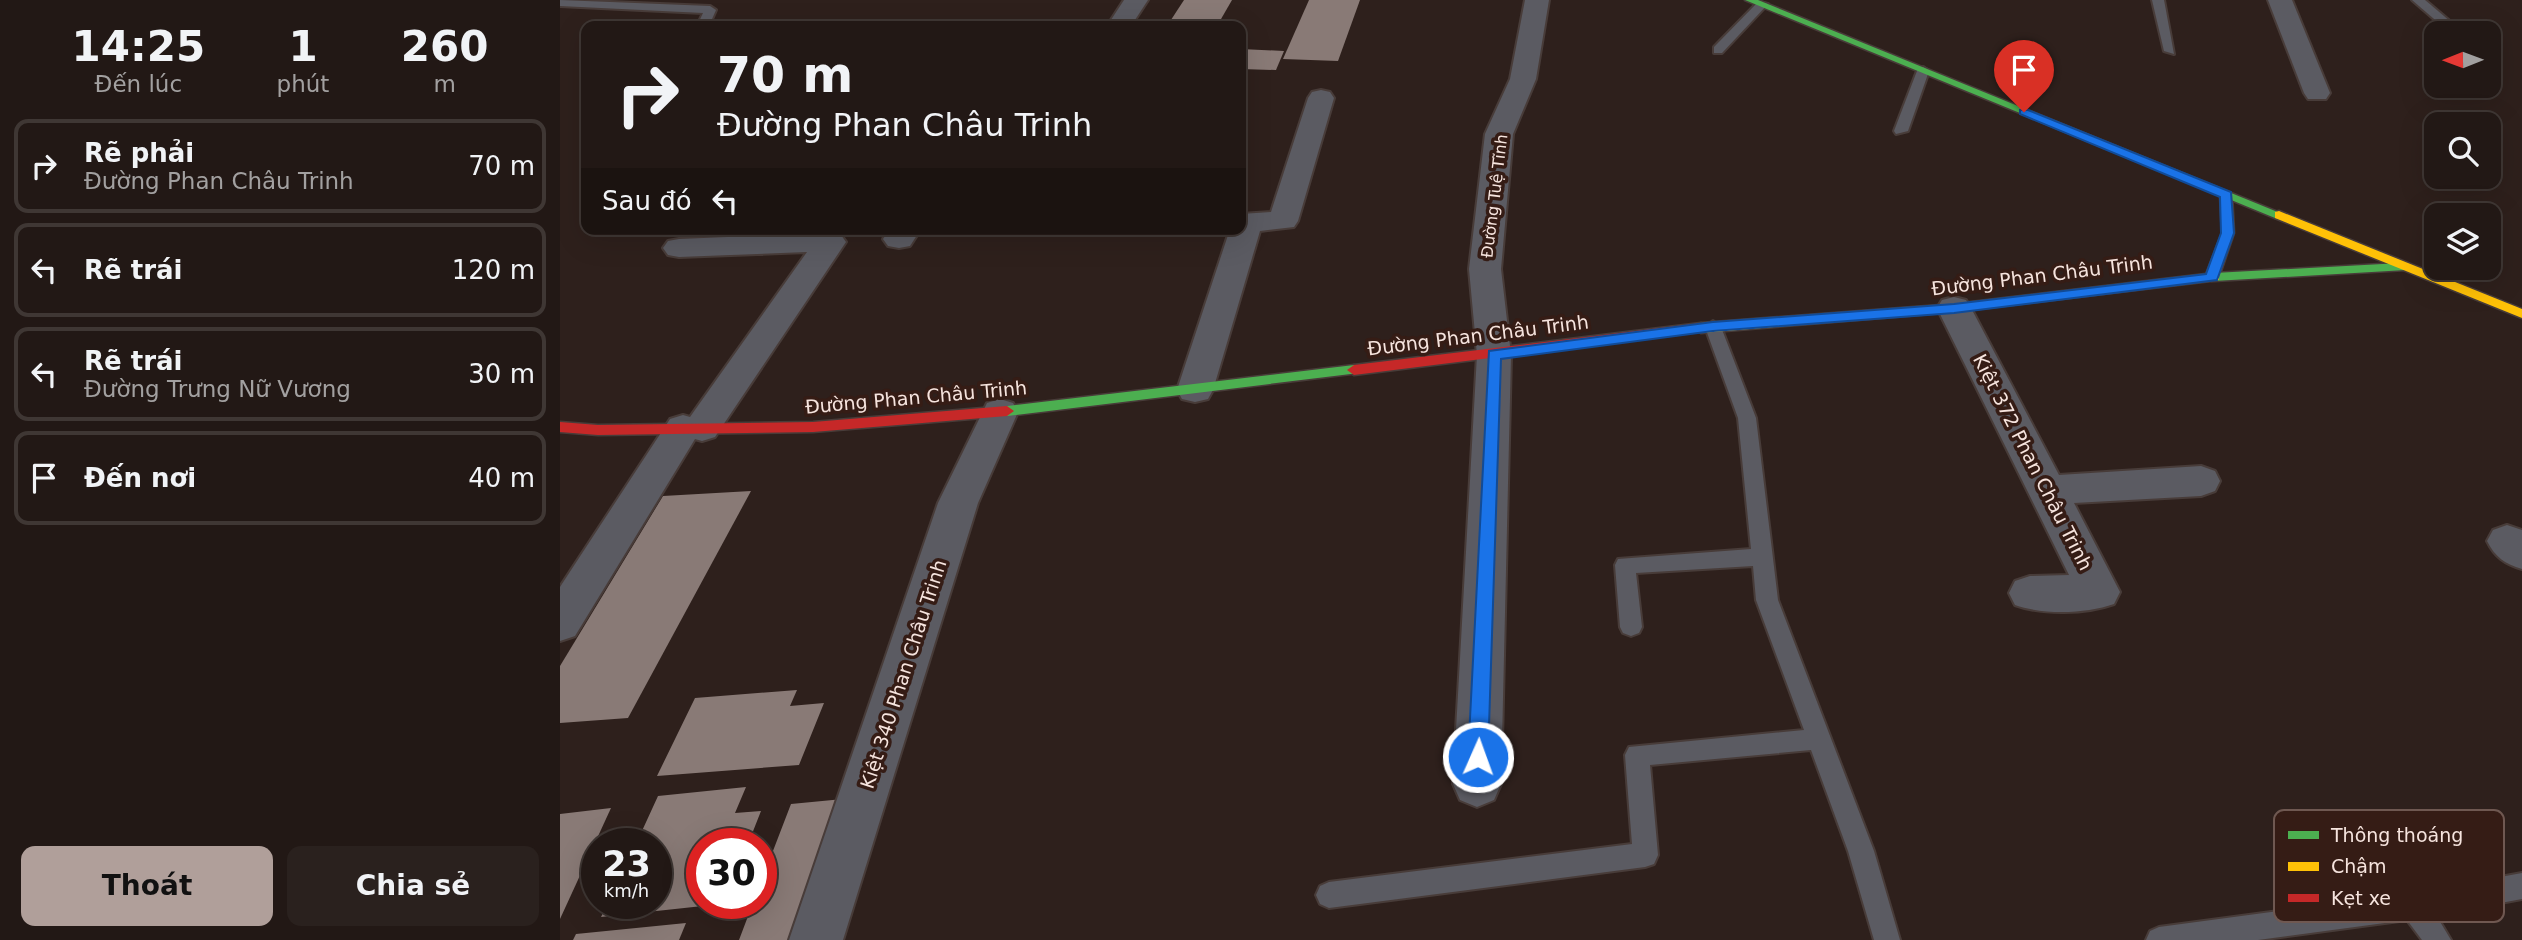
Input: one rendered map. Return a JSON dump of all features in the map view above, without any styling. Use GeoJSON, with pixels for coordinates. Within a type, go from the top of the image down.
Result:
{"type":"FeatureCollection","features":[{"type":"Feature","properties":{"kind":"street"},"geometry":{"type":"LineString","coordinates":[[1122,21],[1136,0]]}},
{"type":"Feature","properties":{"kind":"street","name":"Đường Tuệ Tĩnh"},"geometry":{"type":"LineString","coordinates":[[1477,784],[1494,355],[1485,269],[1499,134],[1523,79],[1537,0]]}},
{"type":"Feature","properties":{"kind":"street"},"geometry":{"type":"LineString","coordinates":[[2280,0],[2317,93]]}},
{"type":"Feature","properties":{"kind":"street"},"geometry":{"type":"LineString","coordinates":[[1756,2],[2401,267],[2522,314]]}},
{"type":"Feature","properties":{"kind":"street"},"geometry":{"type":"LineString","coordinates":[[1246,223],[1283,221],[1321,98]]}},
{"type":"Feature","properties":{"kind":"street"},"geometry":{"type":"LineString","coordinates":[[2212,277],[2228,233],[2226,195]]}},
{"type":"Feature","properties":{"kind":"street"},"geometry":{"type":"LineString","coordinates":[[1195,390],[1240,235]]}},
{"type":"Feature","properties":{"kind":"street"},"geometry":{"type":"LineString","coordinates":[[560,623],[692,428],[830,242],[678,248]]}},
{"type":"Feature","properties":{"kind":"street","name":"Đường Phan Châu Trinh"},"geometry":{"type":"LineString","coordinates":[[560,427],[813,427],[1000,412],[1713,327],[1954,308],[2212,277],[2401,267]]}},
{"type":"Feature","properties":{"kind":"street","name":"Kiệt 372 Phan Châu Trinh"},"geometry":{"type":"LineString","coordinates":[[1954,308],[2099,592],[2030,593]]}},
{"type":"Feature","properties":{"kind":"street","name":"Kiệt 340 Phan Châu Trinh"},"geometry":{"type":"LineString","coordinates":[[816,940],[958,503],[1000,412]]}},
{"type":"Feature","properties":{"kind":"street"},"geometry":{"type":"LineString","coordinates":[[2049,491],[2201,481]]}},
{"type":"Feature","properties":{"kind":"lane"},"geometry":{"type":"LineString","coordinates":[[2158,0],[2170,51]]}},
{"type":"Feature","properties":{"kind":"lane"},"geometry":{"type":"LineString","coordinates":[[2418,0],[2444,21]]}},
{"type":"Feature","properties":{"kind":"lane"},"geometry":{"type":"LineString","coordinates":[[560,2],[710,10],[705,21]]}},
{"type":"Feature","properties":{"kind":"lane"},"geometry":{"type":"LineString","coordinates":[[1718,50],[1756,2]]}},
{"type":"Feature","properties":{"kind":"lane"},"geometry":{"type":"LineString","coordinates":[[1901,131],[1923,71]]}},
{"type":"Feature","properties":{"kind":"lane"},"geometry":{"type":"LineString","coordinates":[[1713,327],[1747,418],[1767,600],[1861,851],[1887,940]]}},
{"type":"Feature","properties":{"kind":"lane"},"geometry":{"type":"LineString","coordinates":[[1631,627],[1625,565],[1762,557]]}},
{"type":"Feature","properties":{"kind":"lane"},"geometry":{"type":"LineString","coordinates":[[1329,895],[1645,855],[1637,755],[1819,739]]}},
{"type":"Feature","properties":{"kind":"lane"},"geometry":{"type":"LineString","coordinates":[[2504,889],[2522,886]]}},
{"type":"Feature","properties":{"kind":"lane"},"geometry":{"type":"LineString","coordinates":[[2159,940],[2290,922]]}},
{"type":"Feature","properties":{"kind":"lane"},"geometry":{"type":"LineString","coordinates":[[2425,922],[2438,940]]}},
{"type":"Feature","properties":{"kind":"building"},"geometry":{"type":"Polygon","coordinates":[[[1184,0],[1232,0],[1220,21],[1170,21],[1184,0]]]}},
{"type":"Feature","properties":{"kind":"building"},"geometry":{"type":"Polygon","coordinates":[[[1309,0],[1360,0],[1338,61],[1283,59],[1309,0]]]}},
{"type":"Feature","properties":{"kind":"building"},"geometry":{"type":"Polygon","coordinates":[[[1246,49],[1284,51],[1276,70],[1246,69],[1246,49]]]}},
{"type":"Feature","properties":{"kind":"building"},"geometry":{"type":"Polygon","coordinates":[[[751,491],[628,718],[560,723],[560,666],[663,496],[751,491]]]}},
{"type":"Feature","properties":{"kind":"building"},"geometry":{"type":"Polygon","coordinates":[[[797,690],[790,706],[824,703],[799,765],[657,776],[695,698],[797,690]]]}},
{"type":"Feature","properties":{"kind":"building"},"geometry":{"type":"Polygon","coordinates":[[[746,787],[735,813],[761,811],[754,828],[686,828],[686,908],[672,909],[672,828],[643,828],[658,796],[746,787]]]}},
{"type":"Feature","properties":{"kind":"building"},"geometry":{"type":"Polygon","coordinates":[[[843,799],[794,940],[739,940],[747,919],[777,919],[777,840],[791,804],[843,799]]]}},
{"type":"Feature","properties":{"kind":"building"},"geometry":{"type":"Polygon","coordinates":[[[611,808],[602,828],[581,828],[581,873],[560,919],[560,814],[611,808]]]}},
{"type":"Feature","properties":{"kind":"building"},"geometry":{"type":"Polygon","coordinates":[[[686,923],[679,940],[573,940],[576,934],[686,923]]]}},
{"type":"Feature","properties":{"kind":"traffic: fast"},"geometry":{"type":"LineString","coordinates":[[1750,0],[2279,215]]}},
{"type":"Feature","properties":{"kind":"traffic: fast"},"geometry":{"type":"LineString","coordinates":[[2214,277],[2401,267]]}},
{"type":"Feature","properties":{"kind":"traffic: fast"},"geometry":{"type":"LineString","coordinates":[[1007,411],[1354,370]]}},
{"type":"Feature","properties":{"kind":"traffic: slow"},"geometry":{"type":"LineString","coordinates":[[2279,215],[2522,314]]}},
{"type":"Feature","properties":{"kind":"traffic: slow"},"geometry":{"type":"LineString","coordinates":[[1701,328],[1954,308],[2214,277]]}},
{"type":"Feature","properties":{"kind":"traffic: jam"},"geometry":{"type":"LineString","coordinates":[[2212,277],[2228,233],[2226,195]]}},
{"type":"Feature","properties":{"kind":"traffic: jam"},"geometry":{"type":"LineString","coordinates":[[1354,370],[1701,328]]}},
{"type":"Feature","properties":{"kind":"traffic: jam"},"geometry":{"type":"LineString","coordinates":[[560,427],[598,430],[813,427],[1007,411]]}},
{"type":"Feature","properties":{"kind":"route"},"geometry":{"type":"LineString","coordinates":[[1478,757],[1494,355],[1713,327],[1954,308],[2212,277],[2228,233],[2226,195],[2024,112]]}}]}
